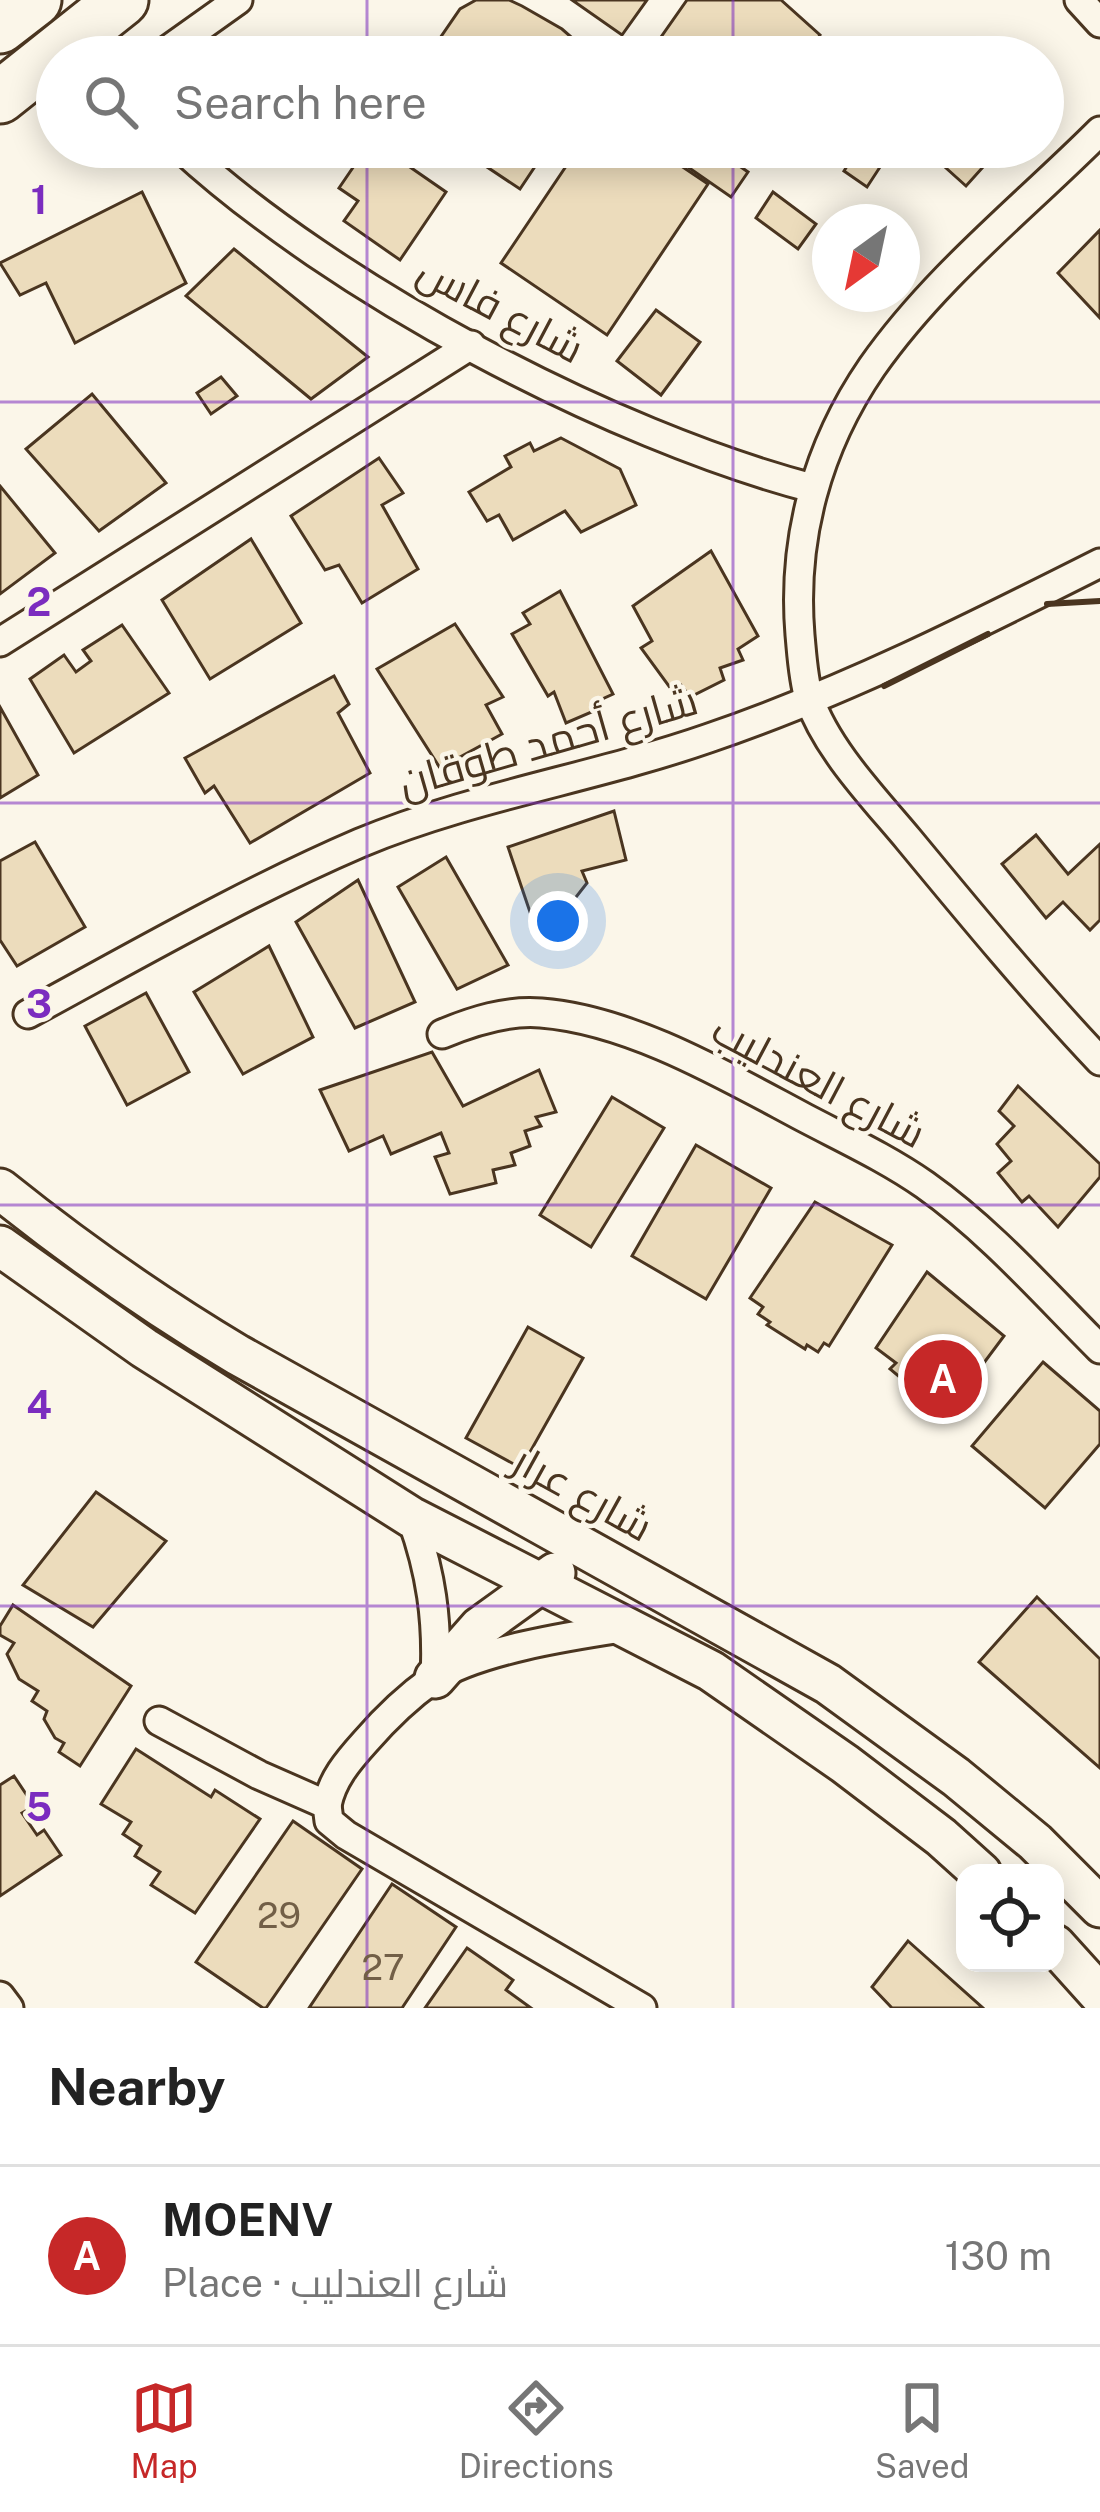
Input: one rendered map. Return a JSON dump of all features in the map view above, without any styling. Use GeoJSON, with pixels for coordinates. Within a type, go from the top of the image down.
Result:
{"type":"FeatureCollection","features":[{"type":"Feature","properties":{"kind":"highway"},"geometry":{"type":"LineString","coordinates":[[0,27],[35,0]]}},
{"type":"Feature","properties":{"kind":"highway"},"geometry":{"type":"LineString","coordinates":[[96,36],[122,0]]}},
{"type":"Feature","properties":{"kind":"highway"},"geometry":{"type":"LineString","coordinates":[[0,98],[36,77]]}},
{"type":"Feature","properties":{"kind":"main road","name":"شارع عرار"},"geometry":{"type":"LineString","coordinates":[[0,1189],[160,1308],[350,1420],[829,1684],[1019,1829],[1100,1907]]}},
{"type":"Feature","properties":{"kind":"main road"},"geometry":{"type":"LineString","coordinates":[[0,1246],[144,1348],[411,1517],[711,1671],[941,1837],[971,1864]]}},
{"type":"Feature","properties":{"kind":"main road"},"geometry":{"type":"LineString","coordinates":[[435,1678],[480,1627],[538,1583],[591,1553]]}},
{"type":"Feature","properties":{"kind":"main road"},"geometry":{"type":"LineString","coordinates":[[1064,1955],[1100,1995]]}},
{"type":"Feature","properties":{"kind":"street"},"geometry":{"type":"LineString","coordinates":[[187,36],[238,0]]}},
{"type":"Feature","properties":{"kind":"street"},"geometry":{"type":"LineString","coordinates":[[1079,0],[1100,23]]}},
{"type":"Feature","properties":{"kind":"street"},"geometry":{"type":"LineString","coordinates":[[1064,165],[1100,131]]}},
{"type":"Feature","properties":{"kind":"street","name":"شارع فاس"},"geometry":{"type":"LineString","coordinates":[[208,168],[326,258],[471,345],[650,430],[750,470],[812,488]]}},
{"type":"Feature","properties":{"kind":"street"},"geometry":{"type":"LineString","coordinates":[[1060,168],[974,249],[900,331],[849,405],[812,488],[798,612],[810,700],[866,788],[1016,972],[1100,1061]]}},
{"type":"Feature","properties":{"kind":"street"},"geometry":{"type":"LineString","coordinates":[[0,641],[471,345]]}},
{"type":"Feature","properties":{"kind":"street","name":"شارع أحمد طوقان"},"geometry":{"type":"LineString","coordinates":[[28,1014],[249,896],[360,843],[441,813],[704,740],[810,700],[998,615],[1100,562]]}},
{"type":"Feature","properties":{"kind":"street","name":"شارع العندليب"},"geometry":{"type":"LineString","coordinates":[[442,1034],[492,1017],[538,1013],[653,1043],[703,1066],[926,1186],[988,1238],[1100,1349]]}},
{"type":"Feature","properties":{"kind":"street"},"geometry":{"type":"LineString","coordinates":[[411,1517],[434,1596],[435,1678]]}},
{"type":"Feature","properties":{"kind":"street"},"geometry":{"type":"LineString","coordinates":[[622,1628],[527,1646],[435,1678],[378,1727],[353,1756],[331,1786],[327,1805],[329,1821],[346,1834],[605,1998],[642,2008]]}},
{"type":"Feature","properties":{"kind":"street"},"geometry":{"type":"LineString","coordinates":[[159,1721],[327,1805]]}},
{"type":"Feature","properties":{"kind":"street"},"geometry":{"type":"LineString","coordinates":[[0,1996],[9,2008]]}},
{"type":"Feature","properties":{"kind":"building"},"geometry":{"type":"Polygon","coordinates":[[[476,0],[509,0],[570,36],[441,36],[460,9],[476,0]]]}},
{"type":"Feature","properties":{"kind":"building"},"geometry":{"type":"Polygon","coordinates":[[[572,0],[647,0],[622,35],[572,0]]]}},
{"type":"Feature","properties":{"kind":"building"},"geometry":{"type":"Polygon","coordinates":[[[687,0],[781,0],[820,35],[819,36],[662,36],[687,0]]]}},
{"type":"Feature","properties":{"kind":"building"},"geometry":{"type":"Polygon","coordinates":[[[353,168],[411,168],[446,192],[400,260],[344,221],[358,201],[339,188],[353,168]]]}},
{"type":"Feature","properties":{"kind":"building"},"geometry":{"type":"Polygon","coordinates":[[[488,168],[534,168],[520,189],[488,168]]]}},
{"type":"Feature","properties":{"kind":"building"},"geometry":{"type":"Polygon","coordinates":[[[565,168],[684,168],[708,184],[607,335],[501,263],[565,168]]]}},
{"type":"Feature","properties":{"kind":"building"},"geometry":{"type":"Polygon","coordinates":[[[689,168],[748,172],[731,197],[689,168]]]}},
{"type":"Feature","properties":{"kind":"building"},"geometry":{"type":"Polygon","coordinates":[[[846,168],[879,168],[867,187],[846,168]]]}},
{"type":"Feature","properties":{"kind":"building"},"geometry":{"type":"Polygon","coordinates":[[[946,168],[982,168],[966,186],[946,168]]]}},
{"type":"Feature","properties":{"kind":"building"},"geometry":{"type":"Polygon","coordinates":[[[142,192],[186,283],[75,343],[46,283],[20,295],[0,263],[142,192]]]}},
{"type":"Feature","properties":{"kind":"building"},"geometry":{"type":"Polygon","coordinates":[[[773,192],[812,221],[812,230],[798,249],[756,218],[773,192]]]}},
{"type":"Feature","properties":{"kind":"building"},"geometry":{"type":"Polygon","coordinates":[[[1100,230],[1100,318],[1058,273],[1100,230]]]}},
{"type":"Feature","properties":{"kind":"building"},"geometry":{"type":"Polygon","coordinates":[[[234,249],[368,357],[311,399],[186,296],[234,249]]]}},
{"type":"Feature","properties":{"kind":"building"},"geometry":{"type":"Polygon","coordinates":[[[656,310],[700,342],[661,395],[617,361],[656,310]]]}},
{"type":"Feature","properties":{"kind":"building"},"geometry":{"type":"Polygon","coordinates":[[[221,377],[237,396],[211,414],[197,393],[221,377]]]}},
{"type":"Feature","properties":{"kind":"building"},"geometry":{"type":"Polygon","coordinates":[[[92,394],[166,483],[99,531],[26,449],[92,394]]]}},
{"type":"Feature","properties":{"kind":"building"},"geometry":{"type":"Polygon","coordinates":[[[561,438],[620,469],[636,505],[581,532],[565,511],[513,540],[499,515],[487,521],[469,492],[511,467],[505,456],[530,443],[534,451],[561,438]]]}},
{"type":"Feature","properties":{"kind":"building"},"geometry":{"type":"Polygon","coordinates":[[[379,458],[403,493],[382,505],[418,569],[362,603],[339,565],[325,570],[291,516],[379,458]]]}},
{"type":"Feature","properties":{"kind":"building"},"geometry":{"type":"Polygon","coordinates":[[[0,486],[55,553],[0,594],[0,486]]]}},
{"type":"Feature","properties":{"kind":"building"},"geometry":{"type":"Polygon","coordinates":[[[251,539],[301,623],[210,679],[162,600],[251,539]]]}},
{"type":"Feature","properties":{"kind":"building"},"geometry":{"type":"Polygon","coordinates":[[[711,551],[758,636],[738,649],[743,660],[720,668],[724,680],[690,697],[681,685],[671,689],[641,648],[652,641],[633,606],[711,551]]]}},
{"type":"Feature","properties":{"kind":"building"},"geometry":{"type":"Polygon","coordinates":[[[560,591],[613,694],[598,701],[601,708],[566,723],[554,692],[548,696],[512,634],[530,624],[523,613],[560,591]]]}},
{"type":"Feature","properties":{"kind":"building"},"geometry":{"type":"Polygon","coordinates":[[[455,624],[503,697],[486,705],[502,734],[440,768],[377,669],[455,624]]]}},
{"type":"Feature","properties":{"kind":"building"},"geometry":{"type":"Polygon","coordinates":[[[122,625],[169,693],[74,753],[30,679],[64,655],[76,672],[91,661],[83,650],[122,625]]]}},
{"type":"Feature","properties":{"kind":"building"},"geometry":{"type":"Polygon","coordinates":[[[334,676],[349,704],[338,713],[370,773],[250,843],[214,786],[205,793],[185,758],[334,676]]]}},
{"type":"Feature","properties":{"kind":"building"},"geometry":{"type":"Polygon","coordinates":[[[0,707],[38,775],[0,798],[0,707]]]}},
{"type":"Feature","properties":{"kind":"building"},"geometry":{"type":"Polygon","coordinates":[[[614,811],[626,860],[582,871],[587,883],[566,910],[532,918],[508,847],[614,811]]]}},
{"type":"Feature","properties":{"kind":"building"},"geometry":{"type":"Polygon","coordinates":[[[1036,835],[1068,874],[1100,844],[1100,920],[1090,930],[1063,902],[1046,918],[1002,864],[1036,835]]]}},
{"type":"Feature","properties":{"kind":"building"},"geometry":{"type":"Polygon","coordinates":[[[35,842],[85,927],[17,966],[0,940],[0,861],[35,842]]]}},
{"type":"Feature","properties":{"kind":"building"},"geometry":{"type":"Polygon","coordinates":[[[446,857],[508,965],[457,989],[398,887],[446,857]]]}},
{"type":"Feature","properties":{"kind":"building"},"geometry":{"type":"Polygon","coordinates":[[[358,880],[415,1002],[355,1028],[296,922],[358,880]]]}},
{"type":"Feature","properties":{"kind":"building"},"geometry":{"type":"Polygon","coordinates":[[[269,946],[313,1037],[243,1074],[194,992],[269,946]]]}},
{"type":"Feature","properties":{"kind":"building"},"geometry":{"type":"Polygon","coordinates":[[[146,993],[189,1072],[127,1105],[85,1026],[146,993]]]}},
{"type":"Feature","properties":{"kind":"building"},"geometry":{"type":"Polygon","coordinates":[[[432,1052],[463,1106],[539,1070],[556,1112],[536,1117],[541,1126],[525,1131],[530,1146],[511,1153],[515,1165],[493,1170],[496,1183],[450,1194],[435,1157],[449,1153],[441,1133],[391,1154],[383,1136],[349,1151],[320,1090],[432,1052]]]}},
{"type":"Feature","properties":{"kind":"building"},"geometry":{"type":"Polygon","coordinates":[[[1018,1086],[1100,1164],[1100,1177],[1058,1227],[1029,1196],[1022,1202],[998,1173],[1011,1161],[997,1144],[1014,1126],[999,1111],[1018,1086]]]}},
{"type":"Feature","properties":{"kind":"building"},"geometry":{"type":"Polygon","coordinates":[[[612,1097],[664,1128],[591,1247],[540,1215],[612,1097]]]}},
{"type":"Feature","properties":{"kind":"building"},"geometry":{"type":"Polygon","coordinates":[[[696,1145],[771,1188],[706,1299],[632,1256],[696,1145]]]}},
{"type":"Feature","properties":{"kind":"building"},"geometry":{"type":"Polygon","coordinates":[[[815,1202],[892,1245],[829,1346],[824,1343],[818,1352],[767,1325],[770,1322],[758,1314],[763,1307],[750,1298],[815,1202]]]}},
{"type":"Feature","properties":{"kind":"building"},"geometry":{"type":"Polygon","coordinates":[[[927,1272],[1004,1336],[945,1415],[890,1369],[896,1363],[876,1348],[927,1272]]]}},
{"type":"Feature","properties":{"kind":"building"},"geometry":{"type":"Polygon","coordinates":[[[528,1327],[583,1358],[521,1468],[466,1438],[528,1327]]]}},
{"type":"Feature","properties":{"kind":"building"},"geometry":{"type":"Polygon","coordinates":[[[1043,1362],[1100,1411],[1100,1444],[1045,1508],[972,1446],[1043,1362]]]}},
{"type":"Feature","properties":{"kind":"building"},"geometry":{"type":"Polygon","coordinates":[[[96,1492],[166,1541],[93,1627],[23,1585],[96,1492]]]}},
{"type":"Feature","properties":{"kind":"building"},"geometry":{"type":"Polygon","coordinates":[[[1037,1597],[1100,1659],[1100,1768],[979,1662],[1037,1597]]]}},
{"type":"Feature","properties":{"kind":"building"},"geometry":{"type":"Polygon","coordinates":[[[13,1605],[131,1686],[80,1766],[59,1752],[64,1743],[55,1738],[44,1719],[47,1711],[32,1701],[38,1691],[19,1679],[7,1654],[14,1643],[0,1635],[0,1626],[13,1605]]]}},
{"type":"Feature","properties":{"kind":"building"},"geometry":{"type":"Polygon","coordinates":[[[136,1749],[211,1797],[215,1790],[260,1819],[195,1913],[151,1885],[160,1872],[135,1856],[141,1846],[123,1834],[131,1822],[101,1804],[136,1749]]]}},
{"type":"Feature","properties":{"kind":"building"},"geometry":{"type":"Polygon","coordinates":[[[14,1776],[34,1806],[22,1813],[37,1835],[44,1830],[61,1855],[0,1896],[0,1785],[14,1776]]]}},
{"type":"Feature","properties":{"kind":"building"},"geometry":{"type":"Polygon","coordinates":[[[293,1821],[362,1869],[263,2008],[196,1962],[293,1821]]]}},
{"type":"Feature","properties":{"kind":"building"},"geometry":{"type":"Polygon","coordinates":[[[392,1884],[456,1927],[402,2008],[309,2008],[392,1884]]]}},
{"type":"Feature","properties":{"kind":"building"},"geometry":{"type":"Polygon","coordinates":[[[908,1941],[983,2008],[892,2008],[872,1987],[908,1941]]]}},
{"type":"Feature","properties":{"kind":"building"},"geometry":{"type":"Polygon","coordinates":[[[467,1948],[513,1980],[506,1990],[531,2008],[425,2008],[467,1948]]]}},
{"type":"Feature","properties":{"kind":"wall"},"geometry":{"type":"LineString","coordinates":[[1047,604],[1100,601]]}},
{"type":"Feature","properties":{"kind":"wall"},"geometry":{"type":"LineString","coordinates":[[884,686],[988,634]]}},
{"type":"Feature","properties":{"kind":"place","name":"MOENV"},"geometry":{"type":"Point","coordinates":[943,1379]}}]}
